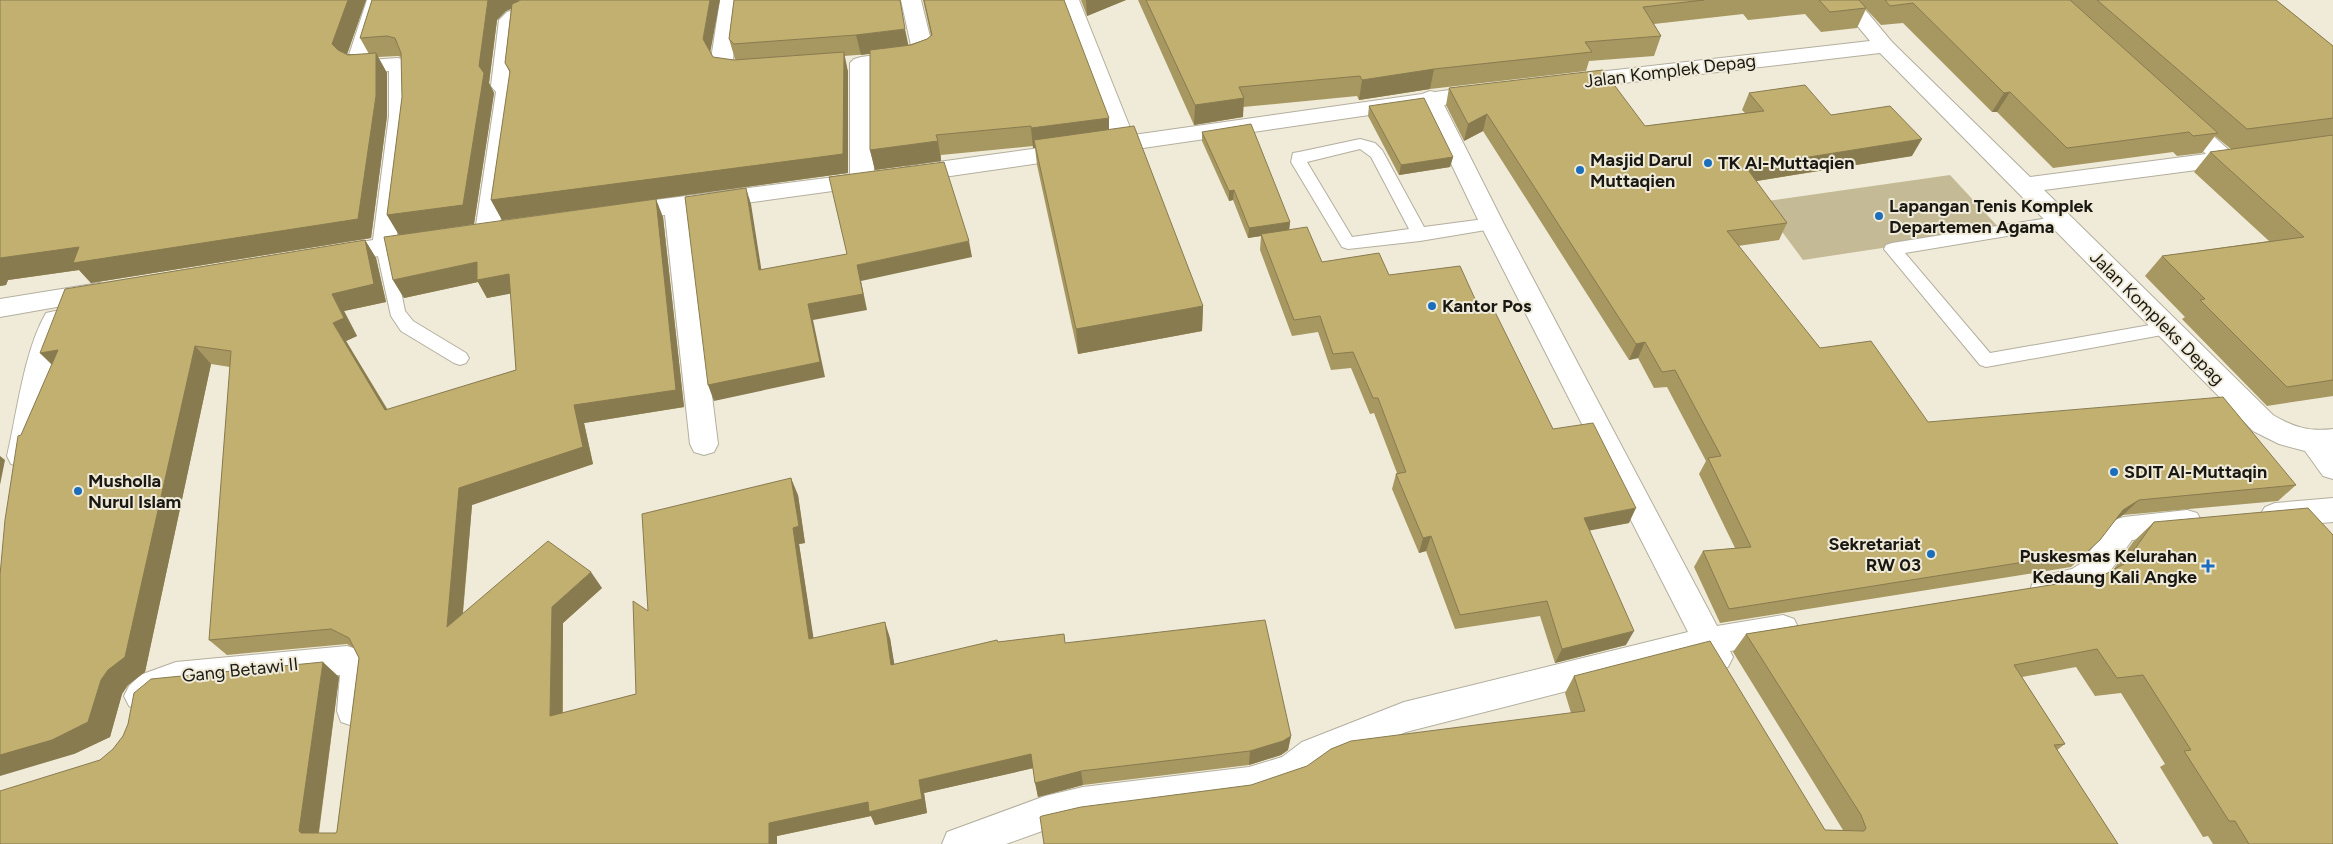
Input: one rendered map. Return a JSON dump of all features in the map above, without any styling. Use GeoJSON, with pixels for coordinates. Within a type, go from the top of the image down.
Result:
{"type":"FeatureCollection","features":[{"type":"Feature","properties":{"kind":"street"},"geometry":{"type":"LineString","coordinates":[[377,0],[358,64],[363,67],[398,64],[400,68],[400,116],[384,247]]}},
{"type":"Feature","properties":{"kind":"street"},"geometry":{"type":"LineString","coordinates":[[487,232],[507,92],[507,88],[502,86],[509,20],[514,16],[525,13],[530,0]]}},
{"type":"Feature","properties":{"kind":"street"},"geometry":{"type":"LineString","coordinates":[[862,181],[852,63],[919,56],[923,53],[911,0]]}},
{"type":"Feature","properties":{"kind":"street"},"geometry":{"type":"LineString","coordinates":[[1069,0],[1125,144]]}},
{"type":"Feature","properties":{"kind":"street"},"geometry":{"type":"LineString","coordinates":[[1846,0],[1886,46]]}},
{"type":"Feature","properties":{"kind":"street"},"geometry":{"type":"LineString","coordinates":[[736,3],[722,59],[723,65],[728,70],[740,72],[768,69]]}},
{"type":"Feature","properties":{"kind":"street","name":"Jalan Komplek Depag"},"geometry":{"type":"LineString","coordinates":[[1549,84],[1886,46]]}},
{"type":"Feature","properties":{"kind":"street","name":"Jalan Kompleks Depag"},"geometry":{"type":"LineString","coordinates":[[1886,46],[2263,423],[2285,436],[2324,442]]}},
{"type":"Feature","properties":{"kind":"street"},"geometry":{"type":"LineString","coordinates":[[600,216],[676,204],[862,181],[1125,144],[1430,98],[1509,89]]}},
{"type":"Feature","properties":{"kind":"street"},"geometry":{"type":"LineString","coordinates":[[1430,98],[1492,224],[1707,641],[1733,683]]}},
{"type":"Feature","properties":{"kind":"street"},"geometry":{"type":"LineString","coordinates":[[2166,106],[2226,159]]}},
{"type":"Feature","properties":{"kind":"street"},"geometry":{"type":"LineString","coordinates":[[2024,185],[2274,152]]}},
{"type":"Feature","properties":{"kind":"street"},"geometry":{"type":"LineString","coordinates":[[676,204],[704,444]]}},
{"type":"Feature","properties":{"kind":"street"},"geometry":{"type":"LineString","coordinates":[[316,257],[440,239]]}},
{"type":"Feature","properties":{"kind":"street"},"geometry":{"type":"LineString","coordinates":[[0,308],[121,288]]}},
{"type":"Feature","properties":{"kind":"street"},"geometry":{"type":"LineString","coordinates":[[17,484],[26,428],[42,359],[62,298]]}},
{"type":"Feature","properties":{"kind":"street"},"geometry":{"type":"LineString","coordinates":[[2324,442],[2333,468]]}},
{"type":"Feature","properties":{"kind":"street"},"geometry":{"type":"LineString","coordinates":[[2017,592],[2080,581],[2091,573],[2124,530],[2333,510]]}},
{"type":"Feature","properties":{"kind":"street"},"geometry":{"type":"LineString","coordinates":[[2292,514],[2312,535]]}},
{"type":"Feature","properties":{"kind":"street"},"geometry":{"type":"LineString","coordinates":[[959,844],[1045,813],[1083,804],[1249,783],[1291,770],[1314,753],[1404,717],[1707,641],[1814,624]]}},
{"type":"Feature","properties":{"kind":"street","name":"Gang Betawi II"},"geometry":{"type":"LineString","coordinates":[[132,722],[138,698],[147,688],[164,679],[176,676],[347,660],[357,674],[350,743]]}},
{"type":"Feature","properties":{"kind":"lane"},"geometry":{"type":"LineString","coordinates":[[1420,235],[1377,154],[1370,147],[1360,144],[1299,157],[1299,162],[1348,243],[1420,235],[1492,224]]}},
{"type":"Feature","properties":{"kind":"lane"},"geometry":{"type":"LineString","coordinates":[[2060,222],[1892,249],[1986,360],[2167,328]]}},
{"type":"Feature","properties":{"kind":"lane"},"geometry":{"type":"LineString","coordinates":[[384,247],[397,312],[407,326],[460,358]]}},
{"type":"Feature","properties":{"kind":"shaded area","name":"Lapangan Tenis Komplek Departemen Agama"},"geometry":{"type":"Polygon","coordinates":[[[1950,175],[2001,230],[1803,260],[1760,202],[1950,175]]]}},
{"type":"Feature","properties":{"kind":"building"},"geometry":{"type":"Polygon","coordinates":[[[0,0],[348,0],[332,44],[338,50],[348,55],[376,53],[376,96],[358,219],[73,263],[79,247],[0,258],[0,0]]]}},
{"type":"Feature","properties":{"kind":"building"},"geometry":{"type":"Polygon","coordinates":[[[372,0],[488,0],[479,66],[484,73],[463,205],[387,215],[402,97],[401,53],[395,38],[387,36],[360,38],[372,0]]]}},
{"type":"Feature","properties":{"kind":"building"},"geometry":{"type":"Polygon","coordinates":[[[521,0],[710,0],[703,39],[713,57],[734,60],[844,52],[843,154],[491,200],[510,71],[505,63],[512,4],[521,0]]]}},
{"type":"Feature","properties":{"kind":"building"},"geometry":{"type":"Polygon","coordinates":[[[734,0],[900,0],[905,29],[856,35],[734,44],[729,39],[734,0]]]}},
{"type":"Feature","properties":{"kind":"building"},"geometry":{"type":"Polygon","coordinates":[[[924,0],[1064,0],[1109,118],[1031,128],[1031,126],[936,135],[938,141],[870,150],[870,50],[911,45],[932,35],[924,0]]]}},
{"type":"Feature","properties":{"kind":"building"},"geometry":{"type":"Polygon","coordinates":[[[1146,0],[1704,0],[1643,7],[1661,36],[1585,42],[1592,52],[1434,69],[1362,80],[1360,76],[1239,87],[1244,98],[1195,105],[1146,0]]]}},
{"type":"Feature","properties":{"kind":"building"},"geometry":{"type":"Polygon","coordinates":[[[1819,0],[1859,0],[1866,8],[1830,12],[1819,0]]]}},
{"type":"Feature","properties":{"kind":"building"},"geometry":{"type":"Polygon","coordinates":[[[1885,0],[2070,0],[2218,133],[2193,136],[2189,132],[2067,148],[2010,92],[2004,93],[1913,3],[1890,6],[1885,0]]]}},
{"type":"Feature","properties":{"kind":"building"},"geometry":{"type":"Polygon","coordinates":[[[2097,0],[2276,0],[2333,46],[2333,118],[2247,129],[2097,0]]]}},
{"type":"Feature","properties":{"kind":"building"},"geometry":{"type":"Polygon","coordinates":[[[1603,70],[1645,126],[1764,111],[1749,93],[1805,85],[1831,115],[1890,106],[1922,139],[1746,167],[1787,223],[1727,231],[1820,348],[1871,341],[1928,422],[2223,397],[2296,485],[2139,500],[2123,510],[2100,540],[2087,552],[1729,609],[1703,551],[1751,547],[1708,458],[1721,456],[1675,370],[1662,372],[1645,342],[1636,344],[1487,114],[1468,124],[1449,88],[1603,70]]]}},
{"type":"Feature","properties":{"kind":"building"},"geometry":{"type":"Polygon","coordinates":[[[1424,98],[1453,157],[1401,165],[1369,106],[1424,98]]]}},
{"type":"Feature","properties":{"kind":"building"},"geometry":{"type":"Polygon","coordinates":[[[1251,124],[1290,222],[1249,228],[1234,190],[1229,191],[1202,132],[1251,124]]]}},
{"type":"Feature","properties":{"kind":"building"},"geometry":{"type":"Polygon","coordinates":[[[1134,126],[1203,306],[1076,329],[1034,140],[1134,126]]]}},
{"type":"Feature","properties":{"kind":"building"},"geometry":{"type":"Polygon","coordinates":[[[2333,135],[2333,380],[2287,387],[2200,300],[2205,299],[2162,256],[2304,237],[2210,152],[2333,135]]]}},
{"type":"Feature","properties":{"kind":"building"},"geometry":{"type":"Polygon","coordinates":[[[944,162],[969,241],[857,265],[863,294],[808,304],[820,362],[708,385],[685,197],[746,188],[759,270],[847,254],[829,177],[944,162]]]}},
{"type":"Feature","properties":{"kind":"building"},"geometry":{"type":"Polygon","coordinates":[[[656,199],[676,390],[574,405],[583,447],[459,488],[447,627],[548,541],[591,572],[552,607],[550,716],[636,694],[633,601],[648,611],[642,514],[791,478],[799,526],[793,528],[809,639],[885,622],[891,665],[997,640],[998,642],[1064,634],[1065,643],[1265,620],[1291,736],[1283,741],[1250,751],[1081,771],[1035,783],[1031,754],[919,780],[922,799],[869,812],[868,802],[769,823],[769,844],[0,844],[0,791],[100,760],[113,749],[123,736],[128,724],[134,693],[151,679],[323,662],[299,831],[301,833],[336,833],[359,658],[349,638],[331,629],[209,640],[231,351],[195,346],[125,657],[108,670],[101,680],[88,722],[52,740],[0,755],[0,575],[5,520],[18,436],[21,435],[58,350],[40,353],[65,289],[365,240],[374,284],[332,294],[344,318],[333,323],[385,410],[516,370],[509,274],[477,280],[477,262],[393,280],[384,237],[656,199]]]}},
{"type":"Feature","properties":{"kind":"building"},"geometry":{"type":"Polygon","coordinates":[[[1307,227],[1322,262],[1379,253],[1389,275],[1460,266],[1480,310],[1493,308],[1553,429],[1593,423],[1636,508],[1584,518],[1634,631],[1562,649],[1547,601],[1460,615],[1431,536],[1423,538],[1396,474],[1406,472],[1378,398],[1373,398],[1353,352],[1333,354],[1320,316],[1294,320],[1261,234],[1307,227]]]}},
{"type":"Feature","properties":{"kind":"building"},"geometry":{"type":"Polygon","coordinates":[[[2308,508],[2333,535],[2333,844],[2249,844],[2235,821],[2229,821],[2184,751],[2191,750],[2143,675],[2117,678],[2097,649],[2014,665],[2065,744],[2054,745],[2118,844],[1044,844],[1040,817],[1042,816],[1081,807],[1251,785],[1307,766],[1331,749],[1351,741],[1585,711],[1574,676],[1710,641],[1825,830],[1864,831],[1866,828],[1861,815],[1746,634],[2100,577],[2124,564],[2154,522],[2308,508]]]}},
{"type":"Feature","properties":{"kind":"place","name":"TK Al-Muttaqien"},"geometry":{"type":"Point","coordinates":[1708,163]}},
{"type":"Feature","properties":{"kind":"place","name":"Masjid Darul Muttaqien"},"geometry":{"type":"Point","coordinates":[1580,170]}},
{"type":"Feature","properties":{"kind":"place","name":"Lapangan Tenis Komplek Departemen Agama"},"geometry":{"type":"Point","coordinates":[1879,216]}},
{"type":"Feature","properties":{"kind":"place","name":"Kantor Pos"},"geometry":{"type":"Point","coordinates":[1432,306]}},
{"type":"Feature","properties":{"kind":"place","name":"SDIT Al-Muttaqin"},"geometry":{"type":"Point","coordinates":[2114,472]}},
{"type":"Feature","properties":{"kind":"place","name":"Musholla Nurul Islam"},"geometry":{"type":"Point","coordinates":[78,491]}},
{"type":"Feature","properties":{"kind":"place","name":"Sekretariat RW 03"},"geometry":{"type":"Point","coordinates":[1931,554]}},
{"type":"Feature","properties":{"kind":"place","name":"Puskesmas Kelurahan Kedaung Kali Angke"},"geometry":{"type":"Point","coordinates":[2208,566]}}]}
